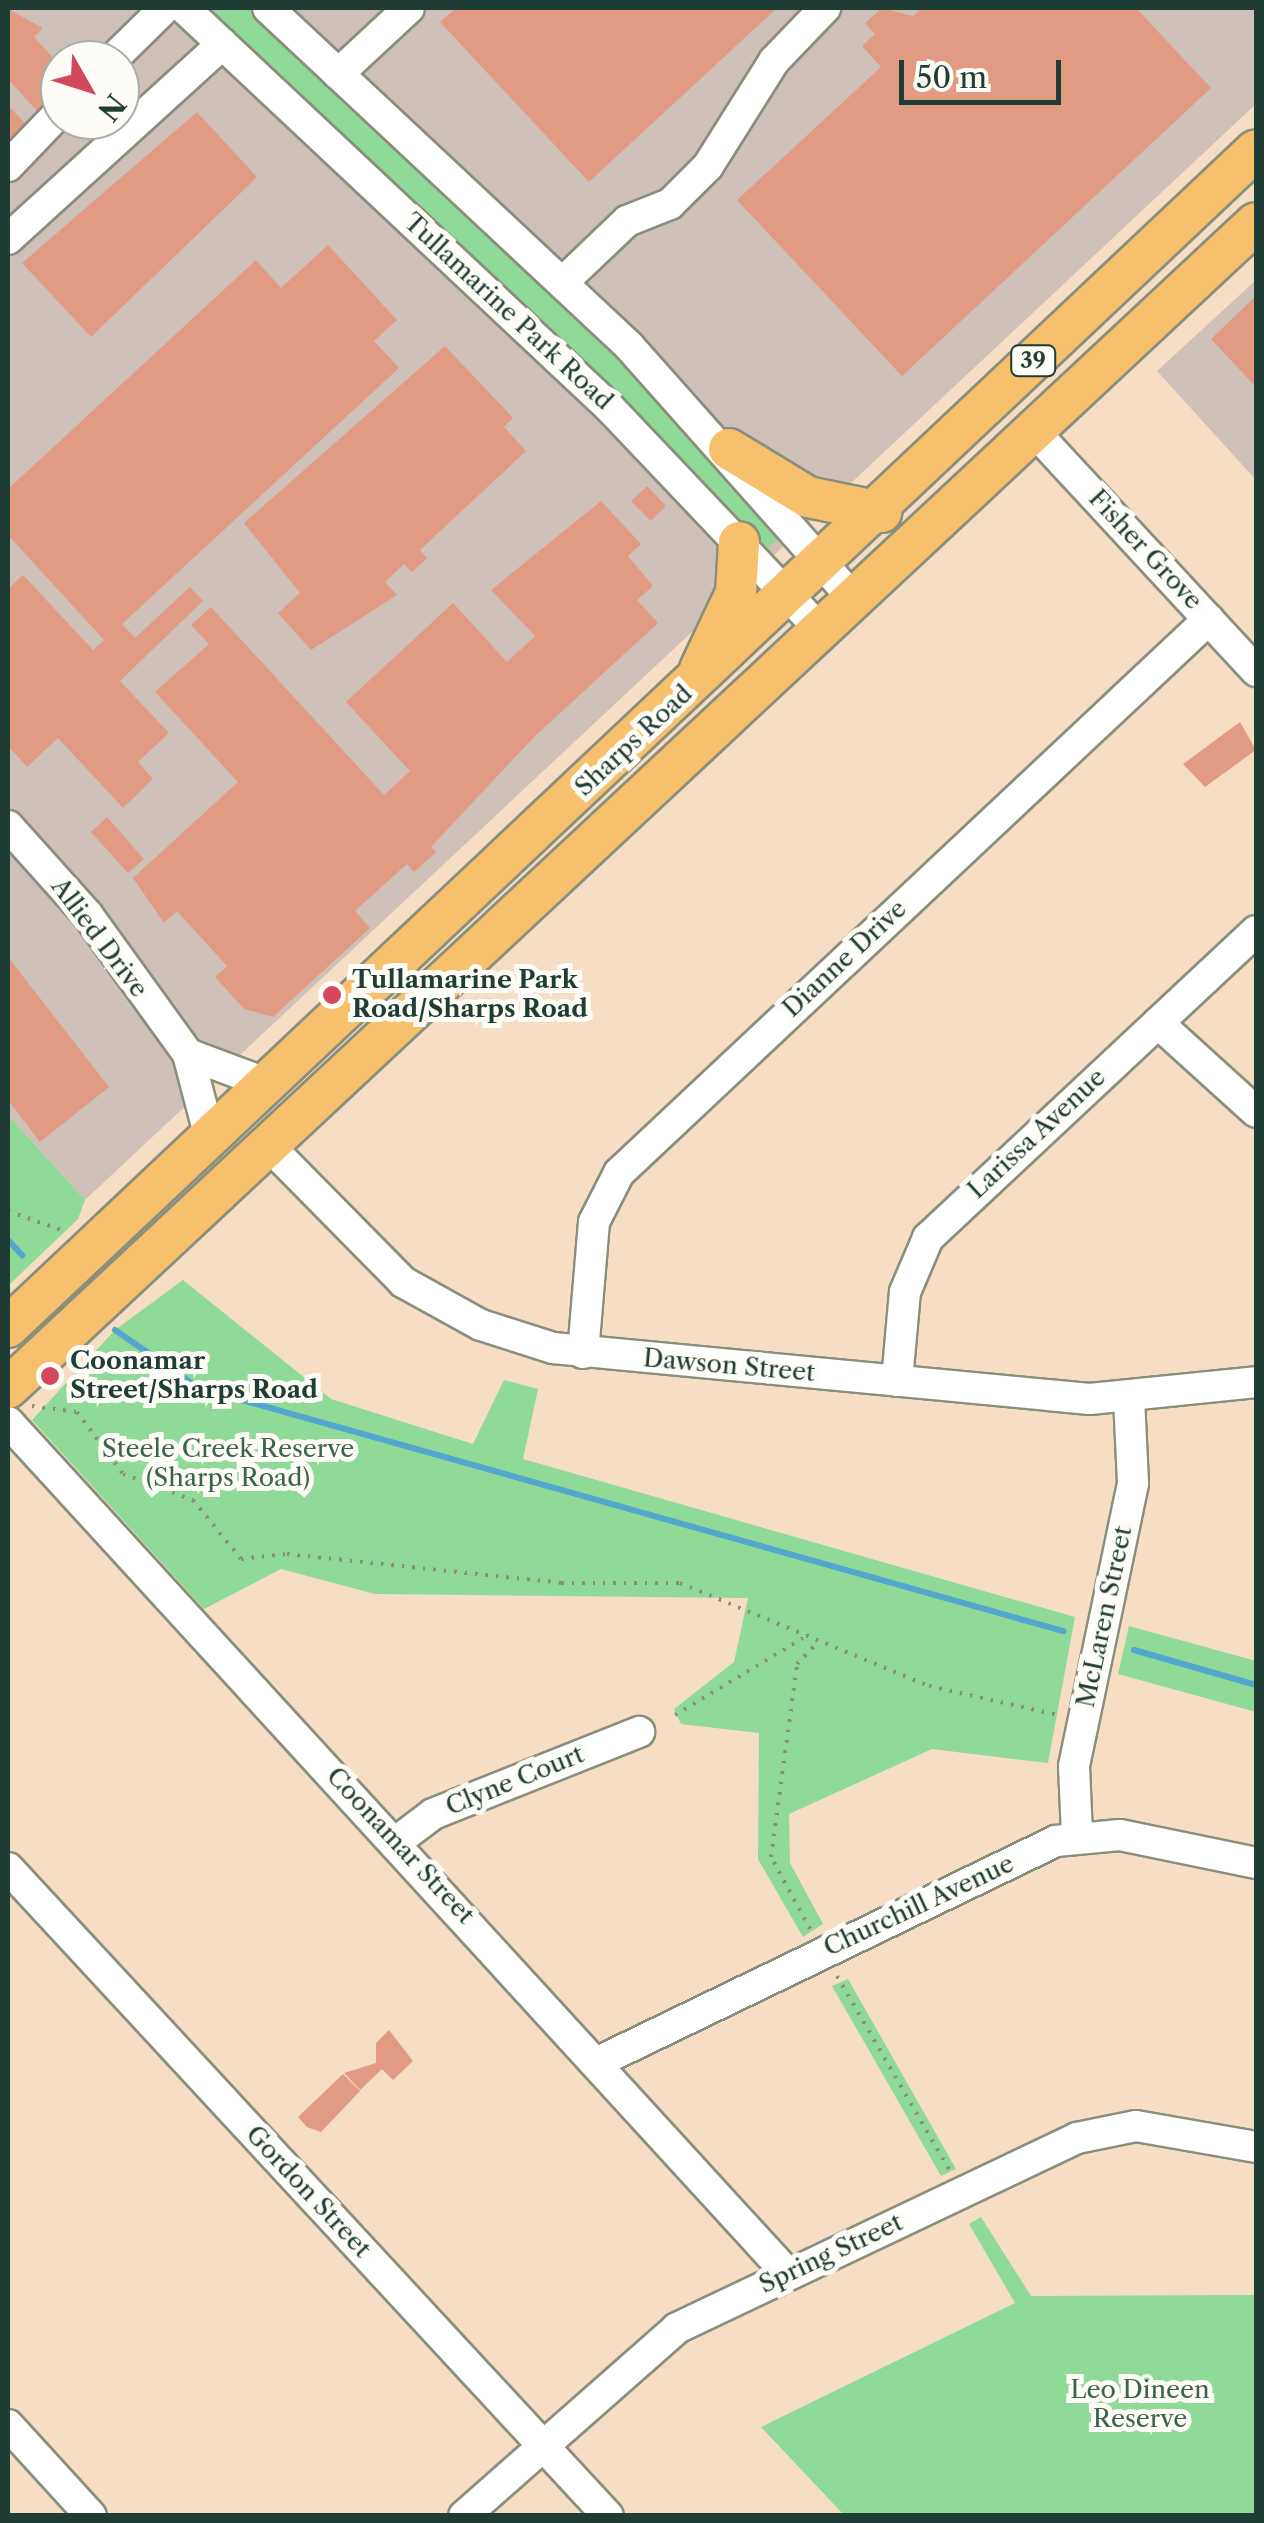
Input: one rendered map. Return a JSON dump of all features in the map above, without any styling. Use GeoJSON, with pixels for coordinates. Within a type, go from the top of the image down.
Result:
{"type":"FeatureCollection","features":[{"type":"Feature","properties":{"kind":"main road","name":"Sharps Road"},"geometry":{"type":"LineString","coordinates":[[8,1327],[881,512],[1256,150]]}},
{"type":"Feature","properties":{"kind":"main road","name":"Sharps Road"},"geometry":{"type":"LineString","coordinates":[[10,1385],[272,1148],[852,597],[1256,224]]}},
{"type":"Feature","properties":{"kind":"main road"},"geometry":{"type":"LineString","coordinates":[[728,449],[808,498],[881,512]]}},
{"type":"Feature","properties":{"kind":"main road"},"geometry":{"type":"LineString","coordinates":[[689,690],[736,593],[739,542]]}},
{"type":"Feature","properties":{"kind":"main road"},"geometry":{"type":"LineString","coordinates":[[172,1175],[198,1179],[233,1148],[272,1148]]}},
{"type":"Feature","properties":{"kind":"street"},"geometry":{"type":"LineString","coordinates":[[132,40],[165,8]]}},
{"type":"Feature","properties":{"kind":"street","name":"Tullamarine Park Road"},"geometry":{"type":"LineString","coordinates":[[184,8],[609,407],[820,629]]}},
{"type":"Feature","properties":{"kind":"street"},"geometry":{"type":"LineString","coordinates":[[268,8],[562,284],[728,449],[852,597]]}},
{"type":"Feature","properties":{"kind":"street"},"geometry":{"type":"LineString","coordinates":[[338,74],[409,8]]}},
{"type":"Feature","properties":{"kind":"street"},"geometry":{"type":"LineString","coordinates":[[562,284],[627,221],[670,204],[708,166],[774,61],[825,8]]}},
{"type":"Feature","properties":{"kind":"street"},"geometry":{"type":"LineString","coordinates":[[8,239],[222,44]]}},
{"type":"Feature","properties":{"kind":"street"},"geometry":{"type":"LineString","coordinates":[[8,166],[40,133]]}},
{"type":"Feature","properties":{"kind":"street","name":"Fisher Grove"},"geometry":{"type":"LineString","coordinates":[[1032,429],[1256,671]]}},
{"type":"Feature","properties":{"kind":"street","name":"Dianne Drive"},"geometry":{"type":"LineString","coordinates":[[583,1352],[594,1222],[620,1172],[1209,619]]}},
{"type":"Feature","properties":{"kind":"street","name":"Allied Drive"},"geometry":{"type":"LineString","coordinates":[[8,826],[87,914],[188,1054],[210,1138]]}},
{"type":"Feature","properties":{"kind":"street","name":"Larissa Avenue"},"geometry":{"type":"LineString","coordinates":[[897,1381],[905,1292],[928,1238],[1256,931]]}},
{"type":"Feature","properties":{"kind":"street"},"geometry":{"type":"LineString","coordinates":[[1158,1023],[1256,1112]]}},
{"type":"Feature","properties":{"kind":"street"},"geometry":{"type":"LineString","coordinates":[[188,1054],[268,1084]]}},
{"type":"Feature","properties":{"kind":"street","name":"Dawson Street"},"geometry":{"type":"LineString","coordinates":[[272,1148],[403,1282],[481,1325],[583,1352],[1129,1398],[1256,1382]]}},
{"type":"Feature","properties":{"kind":"street","name":"McLaren Street"},"geometry":{"type":"LineString","coordinates":[[1077,1836],[1074,1766],[1133,1483],[1129,1398]]}},
{"type":"Feature","properties":{"kind":"street","name":"Coonamar Street"},"geometry":{"type":"LineString","coordinates":[[8,1422],[600,2061],[788,2274]]}},
{"type":"Feature","properties":{"kind":"street","name":"Clyne Court"},"geometry":{"type":"LineString","coordinates":[[396,1842],[433,1814],[639,1732]]}},
{"type":"Feature","properties":{"kind":"street","name":"Churchill Avenue"},"geometry":{"type":"LineString","coordinates":[[600,2061],[1077,1836],[1134,1837],[1256,1863]]}},
{"type":"Feature","properties":{"kind":"street","name":"Gordon Street"},"geometry":{"type":"LineString","coordinates":[[8,1868],[608,2516]]}},
{"type":"Feature","properties":{"kind":"street","name":"Spring Street"},"geometry":{"type":"LineString","coordinates":[[464,2516],[678,2328],[788,2274],[1096,2132],[1158,2127],[1256,2146]]}},
{"type":"Feature","properties":{"kind":"street"},"geometry":{"type":"LineString","coordinates":[[8,2425],[91,2516]]}},
{"type":"Feature","properties":{"kind":"path"},"geometry":{"type":"LineString","coordinates":[[8,1211],[103,1238]]}},
{"type":"Feature","properties":{"kind":"path"},"geometry":{"type":"LineString","coordinates":[[10,1385],[33,1407],[86,1418],[123,1474],[193,1500],[241,1559],[287,1554],[561,1583],[680,1583],[928,1686],[1061,1716]]}},
{"type":"Feature","properties":{"kind":"path"},"geometry":{"type":"LineString","coordinates":[[675,1714],[806,1637]]}},
{"type":"Feature","properties":{"kind":"shaded area"},"geometry":{"type":"Polygon","coordinates":[[[8,8],[1256,8],[1256,104],[85,1200],[8,1115],[8,8]]]}},
{"type":"Feature","properties":{"kind":"shaded area"},"geometry":{"type":"Polygon","coordinates":[[[1256,280],[1256,480],[1157,371],[1256,280]]]}},
{"type":"Feature","properties":{"kind":"green space"},"geometry":{"type":"Polygon","coordinates":[[[211,8],[250,8],[652,386],[789,529],[763,552],[211,8]]]}},
{"type":"Feature","properties":{"kind":"green space"},"geometry":{"type":"Polygon","coordinates":[[[8,1115],[85,1200],[78,1219],[10,1284],[8,1115]]]}},
{"type":"Feature","properties":{"kind":"green space","name":"Steele Creek Reserve (Sharps Road)"},"geometry":{"type":"Polygon","coordinates":[[[183,1280],[331,1399],[473,1444],[504,1380],[538,1389],[523,1459],[1075,1617],[1048,1763],[932,1749],[789,1814],[790,1863],[823,1924],[803,1937],[758,1859],[759,1733],[681,1724],[674,1709],[734,1662],[748,1598],[375,1594],[281,1569],[204,1609],[32,1420],[115,1330],[183,1280]]]}},
{"type":"Feature","properties":{"kind":"green space"},"geometry":{"type":"Polygon","coordinates":[[[1129,1626],[1256,1661],[1256,1712],[1118,1674],[1129,1626]]]}},
{"type":"Feature","properties":{"kind":"green space"},"geometry":{"type":"Polygon","coordinates":[[[848,1979],[956,2169],[941,2176],[832,1986],[848,1979]]]}},
{"type":"Feature","properties":{"kind":"green space","name":"Leo Dineen Reserve"},"geometry":{"type":"Polygon","coordinates":[[[981,2217],[1031,2296],[1256,2295],[1256,2515],[844,2515],[761,2427],[1015,2303],[969,2224],[981,2217]]]}},
{"type":"Feature","properties":{"kind":"building"},"geometry":{"type":"Polygon","coordinates":[[[456,8],[777,8],[589,182],[440,22],[456,8]]]}},
{"type":"Feature","properties":{"kind":"building"},"geometry":{"type":"Polygon","coordinates":[[[882,8],[913,16],[922,8],[1136,8],[1211,88],[902,376],[737,200],[881,67],[862,46],[875,34],[865,23],[882,8]]]}},
{"type":"Feature","properties":{"kind":"building"},"geometry":{"type":"Polygon","coordinates":[[[8,9],[43,28],[34,37],[40,43],[40,108],[37,111],[8,79],[8,9]]]}},
{"type":"Feature","properties":{"kind":"building"},"geometry":{"type":"Polygon","coordinates":[[[8,105],[31,130],[8,152],[8,105]]]}},
{"type":"Feature","properties":{"kind":"building"},"geometry":{"type":"Polygon","coordinates":[[[197,112],[257,177],[91,337],[22,263],[197,112]]]}},
{"type":"Feature","properties":{"kind":"building"},"geometry":{"type":"Polygon","coordinates":[[[328,245],[397,320],[374,341],[399,368],[122,624],[135,638],[190,587],[203,601],[120,681],[169,733],[138,762],[153,779],[123,808],[58,738],[27,767],[8,746],[8,589],[23,575],[93,650],[104,640],[8,535],[8,489],[256,260],[281,288],[328,245]]]}},
{"type":"Feature","properties":{"kind":"building"},"geometry":{"type":"Polygon","coordinates":[[[1256,296],[1256,387],[1211,339],[1256,296]]]}},
{"type":"Feature","properties":{"kind":"building"},"geometry":{"type":"Polygon","coordinates":[[[445,346],[513,418],[504,427],[526,451],[420,550],[427,558],[412,572],[404,564],[385,582],[397,595],[311,650],[278,613],[300,593],[244,523],[445,346]]]}},
{"type":"Feature","properties":{"kind":"building"},"geometry":{"type":"Polygon","coordinates":[[[647,486],[666,506],[651,521],[631,501],[647,486]]]}},
{"type":"Feature","properties":{"kind":"building"},"geometry":{"type":"Polygon","coordinates":[[[601,501],[641,544],[628,556],[653,586],[637,600],[658,623],[533,738],[431,847],[436,852],[414,872],[407,864],[355,911],[370,928],[273,1017],[244,1009],[215,977],[227,966],[177,911],[164,923],[133,878],[238,782],[155,692],[209,644],[191,625],[211,607],[384,795],[410,771],[346,702],[453,603],[507,662],[535,636],[491,590],[601,501]]]}},
{"type":"Feature","properties":{"kind":"building"},"geometry":{"type":"Polygon","coordinates":[[[1240,722],[1256,750],[1205,787],[1183,764],[1240,722]]]}},
{"type":"Feature","properties":{"kind":"building"},"geometry":{"type":"Polygon","coordinates":[[[107,817],[144,859],[128,873],[91,832],[107,817]]]}},
{"type":"Feature","properties":{"kind":"building"},"geometry":{"type":"Polygon","coordinates":[[[8,957],[109,1087],[40,1142],[8,1100],[8,957]]]}},
{"type":"Feature","properties":{"kind":"building"},"geometry":{"type":"Polygon","coordinates":[[[389,2030],[413,2061],[393,2080],[382,2069],[360,2090],[344,2073],[376,2063],[376,2043],[389,2030]]]}},
{"type":"Feature","properties":{"kind":"building"},"geometry":{"type":"Polygon","coordinates":[[[343,2074],[360,2091],[321,2132],[307,2127],[298,2117],[343,2074]]]}},
{"type":"Feature","properties":{"kind":"waterway"},"geometry":{"type":"LineString","coordinates":[[8,1240],[22,1255]]}},
{"type":"Feature","properties":{"kind":"waterway"},"geometry":{"type":"LineString","coordinates":[[115,1330],[199,1388],[1063,1631]]}},
{"type":"Feature","properties":{"kind":"waterway"},"geometry":{"type":"LineString","coordinates":[[1134,1650],[1256,1685]]}},
{"type":"Feature","properties":{"kind":"place","name":"Tullamarine Park Road/Sharps Road"},"geometry":{"type":"Point","coordinates":[332,995]}},
{"type":"Feature","properties":{"kind":"place","name":"Coonamar Street/Sharps Road"},"geometry":{"type":"Point","coordinates":[50,1376]}}]}
